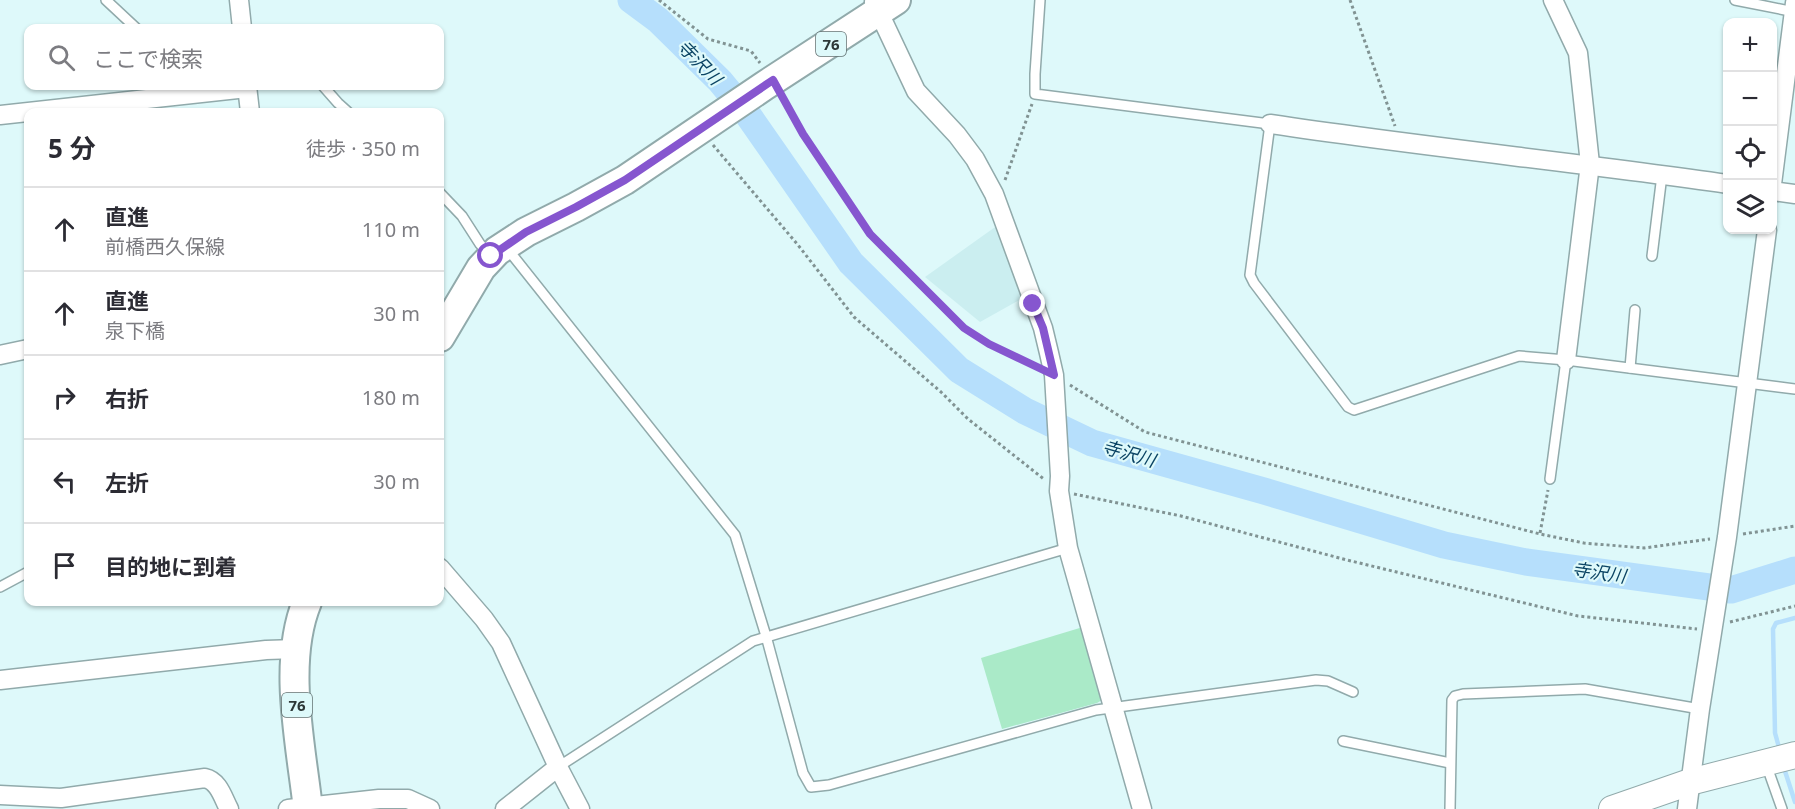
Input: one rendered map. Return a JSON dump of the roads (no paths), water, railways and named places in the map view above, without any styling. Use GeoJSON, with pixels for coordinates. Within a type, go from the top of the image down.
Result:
{"type":"FeatureCollection","features":[{"type":"Feature","properties":{"kind":"main road","name":"76"},"geometry":{"type":"LineString","coordinates":[[444,325],[481,268],[498,251],[526,232],[625,180],[885,3]]}},
{"type":"Feature","properties":{"kind":"main road","name":"76"},"geometry":{"type":"LineString","coordinates":[[302,808],[296,649],[301,618],[306,606]]}},
{"type":"Feature","properties":{"kind":"street"},"geometry":{"type":"LineString","coordinates":[[239,0],[242,24]]}},
{"type":"Feature","properties":{"kind":"street"},"geometry":{"type":"LineString","coordinates":[[1553,0],[1578,53],[1590,164],[1566,360]]}},
{"type":"Feature","properties":{"kind":"street"},"geometry":{"type":"LineString","coordinates":[[885,3],[916,91],[957,135],[975,159],[994,194],[1043,328],[1054,375],[1059,483],[1068,548],[1142,809]]}},
{"type":"Feature","properties":{"kind":"street"},"geometry":{"type":"LineString","coordinates":[[1774,180],[1795,9]]}},
{"type":"Feature","properties":{"kind":"street"},"geometry":{"type":"LineString","coordinates":[[68,108],[221,90]]}},
{"type":"Feature","properties":{"kind":"street"},"geometry":{"type":"LineString","coordinates":[[247,90],[250,108]]}},
{"type":"Feature","properties":{"kind":"street"},"geometry":{"type":"LineString","coordinates":[[0,116],[24,113]]}},
{"type":"Feature","properties":{"kind":"street"},"geometry":{"type":"LineString","coordinates":[[1270,124],[1401,144],[1590,164],[1723,183]]}},
{"type":"Feature","properties":{"kind":"street"},"geometry":{"type":"LineString","coordinates":[[1777,192],[1795,194]]}},
{"type":"Feature","properties":{"kind":"street"},"geometry":{"type":"LineString","coordinates":[[1687,809],[1700,709],[1727,541],[1766,234]]}},
{"type":"Feature","properties":{"kind":"street"},"geometry":{"type":"LineString","coordinates":[[0,355],[24,350]]}},
{"type":"Feature","properties":{"kind":"street"},"geometry":{"type":"LineString","coordinates":[[444,573],[484,619],[501,643],[558,767],[580,809]]}},
{"type":"Feature","properties":{"kind":"street"},"geometry":{"type":"LineString","coordinates":[[0,680],[266,650],[296,649]]}},
{"type":"Feature","properties":{"kind":"street"},"geometry":{"type":"LineString","coordinates":[[1612,809],[1690,782],[1795,756]]}},
{"type":"Feature","properties":{"kind":"street"},"geometry":{"type":"LineString","coordinates":[[505,809],[558,767]]}},
{"type":"Feature","properties":{"kind":"street"},"geometry":{"type":"LineString","coordinates":[[0,795],[61,803],[205,778],[212,779],[229,809]]}},
{"type":"Feature","properties":{"kind":"street"},"geometry":{"type":"LineString","coordinates":[[302,808],[379,799],[408,799],[430,809]]}},
{"type":"Feature","properties":{"kind":"lane"},"geometry":{"type":"LineString","coordinates":[[106,0],[132,24]]}},
{"type":"Feature","properties":{"kind":"lane"},"geometry":{"type":"LineString","coordinates":[[1040,0],[1035,94],[1270,124],[1250,275],[1348,407],[1354,410],[1519,356],[1795,389]]}},
{"type":"Feature","properties":{"kind":"lane"},"geometry":{"type":"LineString","coordinates":[[1735,0],[1795,9]]}},
{"type":"Feature","properties":{"kind":"lane"},"geometry":{"type":"LineString","coordinates":[[327,90],[344,108]]}},
{"type":"Feature","properties":{"kind":"lane"},"geometry":{"type":"LineString","coordinates":[[1653,256],[1662,175]]}},
{"type":"Feature","properties":{"kind":"lane"},"geometry":{"type":"LineString","coordinates":[[444,196],[462,216],[480,244],[498,251],[735,535],[766,636],[803,773],[811,787],[829,785],[1113,707],[1316,680],[1328,681],[1353,692]]}},
{"type":"Feature","properties":{"kind":"lane"},"geometry":{"type":"LineString","coordinates":[[1630,368],[1635,310]]}},
{"type":"Feature","properties":{"kind":"lane"},"geometry":{"type":"LineString","coordinates":[[1550,479],[1566,360]]}},
{"type":"Feature","properties":{"kind":"lane"},"geometry":{"type":"LineString","coordinates":[[558,767],[753,641],[1068,548]]}},
{"type":"Feature","properties":{"kind":"lane"},"geometry":{"type":"LineString","coordinates":[[0,587],[24,574]]}},
{"type":"Feature","properties":{"kind":"lane"},"geometry":{"type":"LineString","coordinates":[[1450,809],[1452,700],[1455,696],[1585,689],[1700,709]]}},
{"type":"Feature","properties":{"kind":"lane"},"geometry":{"type":"LineString","coordinates":[[1343,741],[1450,763]]}},
{"type":"Feature","properties":{"kind":"lane"},"geometry":{"type":"LineString","coordinates":[[1766,762],[1782,809]]}},
{"type":"Feature","properties":{"kind":"waterway","name":"寺沢川"},"geometry":{"type":"LineString","coordinates":[[631,0],[658,20],[720,81],[748,115],[851,263],[959,370],[1025,411],[1092,443],[1444,545],[1526,562],[1731,590],[1795,570]]}},
{"type":"Feature","properties":{"kind":"waterway"},"geometry":{"type":"LineString","coordinates":[[1780,751],[1775,733],[1773,629],[1776,623],[1795,618]]}},
{"type":"Feature","properties":{"kind":"waterway"},"geometry":{"type":"LineString","coordinates":[[1783,765],[1795,802]]}}]}
